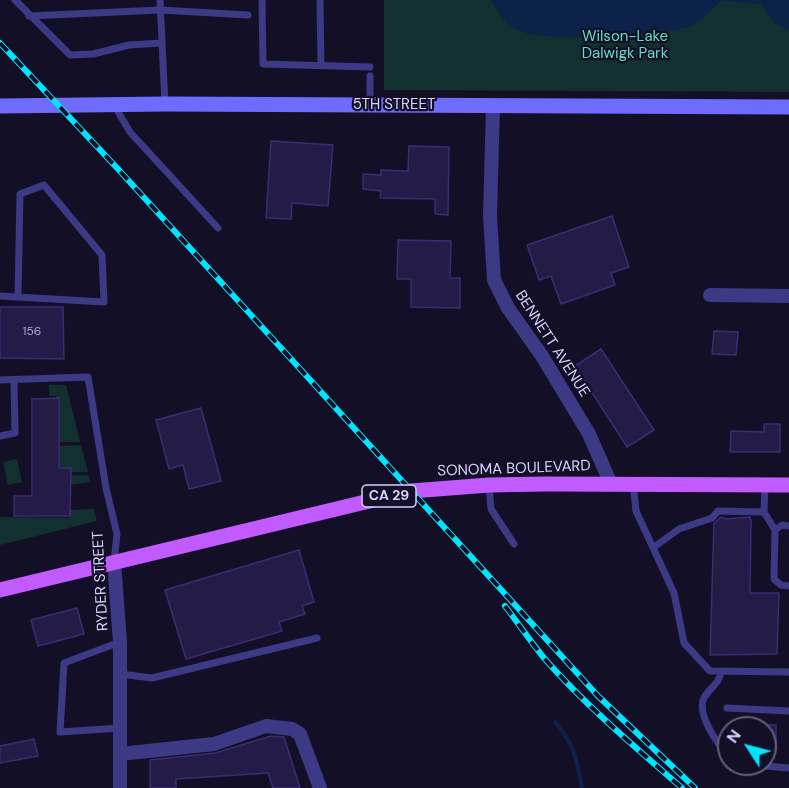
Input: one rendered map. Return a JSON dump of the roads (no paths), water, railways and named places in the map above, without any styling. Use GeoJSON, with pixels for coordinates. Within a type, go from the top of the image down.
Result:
{"type":"FeatureCollection","features":[{"type":"Feature","properties":{"kind":"main road","name":"SONOMA BOULEVARD"},"geometry":{"type":"LineString","coordinates":[[0,591],[411,491],[489,485],[789,485]]}},
{"type":"Feature","properties":{"kind":"street","name":"5TH STREET"},"geometry":{"type":"LineString","coordinates":[[0,106],[165,104],[789,107]]}},
{"type":"Feature","properties":{"kind":"street","name":"BENNETT AVENUE"},"geometry":{"type":"LineString","coordinates":[[493,106],[490,216],[494,280],[508,308],[542,356],[589,434],[611,484]]}},
{"type":"Feature","properties":{"kind":"street"},"geometry":{"type":"LineString","coordinates":[[710,296],[789,296]]}},
{"type":"Feature","properties":{"kind":"street","name":"RYDER STREET"},"geometry":{"type":"LineString","coordinates":[[114,562],[120,642],[120,788]]}},
{"type":"Feature","properties":{"kind":"street"},"geometry":{"type":"LineString","coordinates":[[120,754],[214,744],[266,726],[292,729],[300,734],[320,788]]}},
{"type":"Feature","properties":{"kind":"lane"},"geometry":{"type":"LineString","coordinates":[[15,0],[70,55],[93,54],[129,45],[162,43]]}},
{"type":"Feature","properties":{"kind":"lane"},"geometry":{"type":"LineString","coordinates":[[160,0],[165,104]]}},
{"type":"Feature","properties":{"kind":"lane"},"geometry":{"type":"LineString","coordinates":[[262,0],[263,64],[370,67]]}},
{"type":"Feature","properties":{"kind":"lane"},"geometry":{"type":"LineString","coordinates":[[320,0],[321,66]]}},
{"type":"Feature","properties":{"kind":"lane"},"geometry":{"type":"LineString","coordinates":[[29,16],[160,10],[248,15]]}},
{"type":"Feature","properties":{"kind":"lane"},"geometry":{"type":"LineString","coordinates":[[370,76],[370,105]]}},
{"type":"Feature","properties":{"kind":"lane"},"geometry":{"type":"LineString","coordinates":[[114,105],[130,132],[218,228]]}},
{"type":"Feature","properties":{"kind":"lane"},"geometry":{"type":"LineString","coordinates":[[0,296],[104,302],[102,255],[44,185],[20,194],[18,297]]}},
{"type":"Feature","properties":{"kind":"lane","name":"RYDER STREET"},"geometry":{"type":"LineString","coordinates":[[0,380],[88,377],[106,488],[117,534],[114,562]]}},
{"type":"Feature","properties":{"kind":"lane"},"geometry":{"type":"LineString","coordinates":[[0,436],[15,433],[14,380]]}},
{"type":"Feature","properties":{"kind":"lane"},"geometry":{"type":"LineString","coordinates":[[633,484],[636,511],[674,593],[684,643],[710,671],[789,672]]}},
{"type":"Feature","properties":{"kind":"lane"},"geometry":{"type":"LineString","coordinates":[[765,484],[764,512],[775,530],[774,579],[781,585],[789,586]]}},
{"type":"Feature","properties":{"kind":"lane"},"geometry":{"type":"LineString","coordinates":[[489,485],[491,509],[514,544]]}},
{"type":"Feature","properties":{"kind":"lane"},"geometry":{"type":"LineString","coordinates":[[654,547],[679,529],[712,518],[718,511],[764,512]]}},
{"type":"Feature","properties":{"kind":"lane"},"geometry":{"type":"LineString","coordinates":[[775,530],[783,525],[789,526]]}},
{"type":"Feature","properties":{"kind":"lane"},"geometry":{"type":"LineString","coordinates":[[120,674],[152,678],[317,638]]}},
{"type":"Feature","properties":{"kind":"lane"},"geometry":{"type":"LineString","coordinates":[[120,642],[64,663],[60,732],[120,728]]}},
{"type":"Feature","properties":{"kind":"lane"},"geometry":{"type":"LineString","coordinates":[[717,742],[702,711],[704,699],[720,678],[721,671]]}},
{"type":"Feature","properties":{"kind":"lane"},"geometry":{"type":"LineString","coordinates":[[727,708],[789,711]]}},
{"type":"Feature","properties":{"kind":"water"},"geometry":{"type":"Polygon","coordinates":[[[491,0],[789,0],[789,30],[776,24],[760,4],[721,1],[693,25],[675,30],[605,37],[536,35],[512,27],[491,0]]]}},
{"type":"Feature","properties":{"kind":"waterway"},"geometry":{"type":"LineString","coordinates":[[555,722],[574,752],[582,788]]}},
{"type":"Feature","properties":{"kind":"railway"},"geometry":{"type":"LineString","coordinates":[[0,43],[118,169],[598,696],[695,788]]}},
{"type":"Feature","properties":{"kind":"railway"},"geometry":{"type":"LineString","coordinates":[[505,606],[544,658],[576,692],[682,788]]}},
{"type":"Feature","properties":{"kind":"park label","name":"Wilson-Lake Dalwigk Park"},"geometry":{"type":"Point","coordinates":[625,46]}}]}
